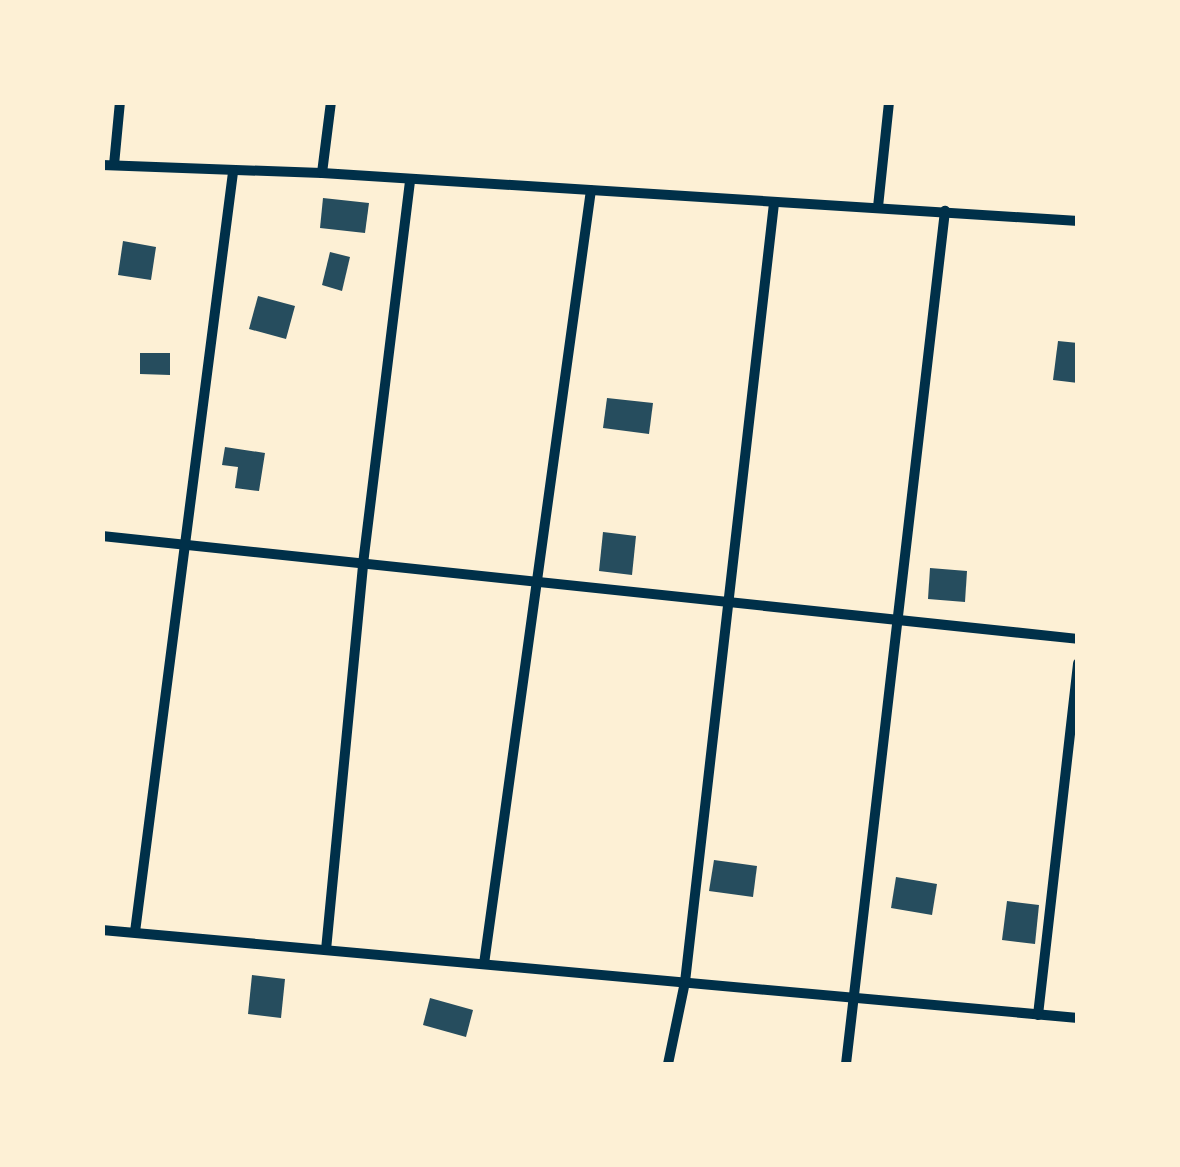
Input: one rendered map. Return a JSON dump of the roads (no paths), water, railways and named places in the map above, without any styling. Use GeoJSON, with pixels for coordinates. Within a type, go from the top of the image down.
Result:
{"type":"FeatureCollection","features":[{"type":"Feature","properties":{"kind":"street"},"geometry":{"type":"LineString","coordinates":[[120,102],[108,165],[410,178],[1078,221]]}},
{"type":"Feature","properties":{"kind":"street"},"geometry":{"type":"LineString","coordinates":[[322,173],[330,102]]}},
{"type":"Feature","properties":{"kind":"street"},"geometry":{"type":"LineString","coordinates":[[878,207],[889,102]]}},
{"type":"Feature","properties":{"kind":"street"},"geometry":{"type":"LineString","coordinates":[[135,932],[182,544],[233,172]]}},
{"type":"Feature","properties":{"kind":"street"},"geometry":{"type":"LineString","coordinates":[[326,950],[363,564],[410,178]]}},
{"type":"Feature","properties":{"kind":"street"},"geometry":{"type":"LineString","coordinates":[[484,964],[590,190]]}},
{"type":"Feature","properties":{"kind":"street"},"geometry":{"type":"LineString","coordinates":[[668,1064],[684,982],[774,202]]}},
{"type":"Feature","properties":{"kind":"street"},"geometry":{"type":"LineString","coordinates":[[846,1064],[945,211]]}},
{"type":"Feature","properties":{"kind":"street"},"geometry":{"type":"LineString","coordinates":[[102,536],[1078,639]]}},
{"type":"Feature","properties":{"kind":"street"},"geometry":{"type":"LineString","coordinates":[[1038,1015],[1078,663]]}},
{"type":"Feature","properties":{"kind":"street"},"geometry":{"type":"LineString","coordinates":[[102,930],[1078,1018]]}}]}
